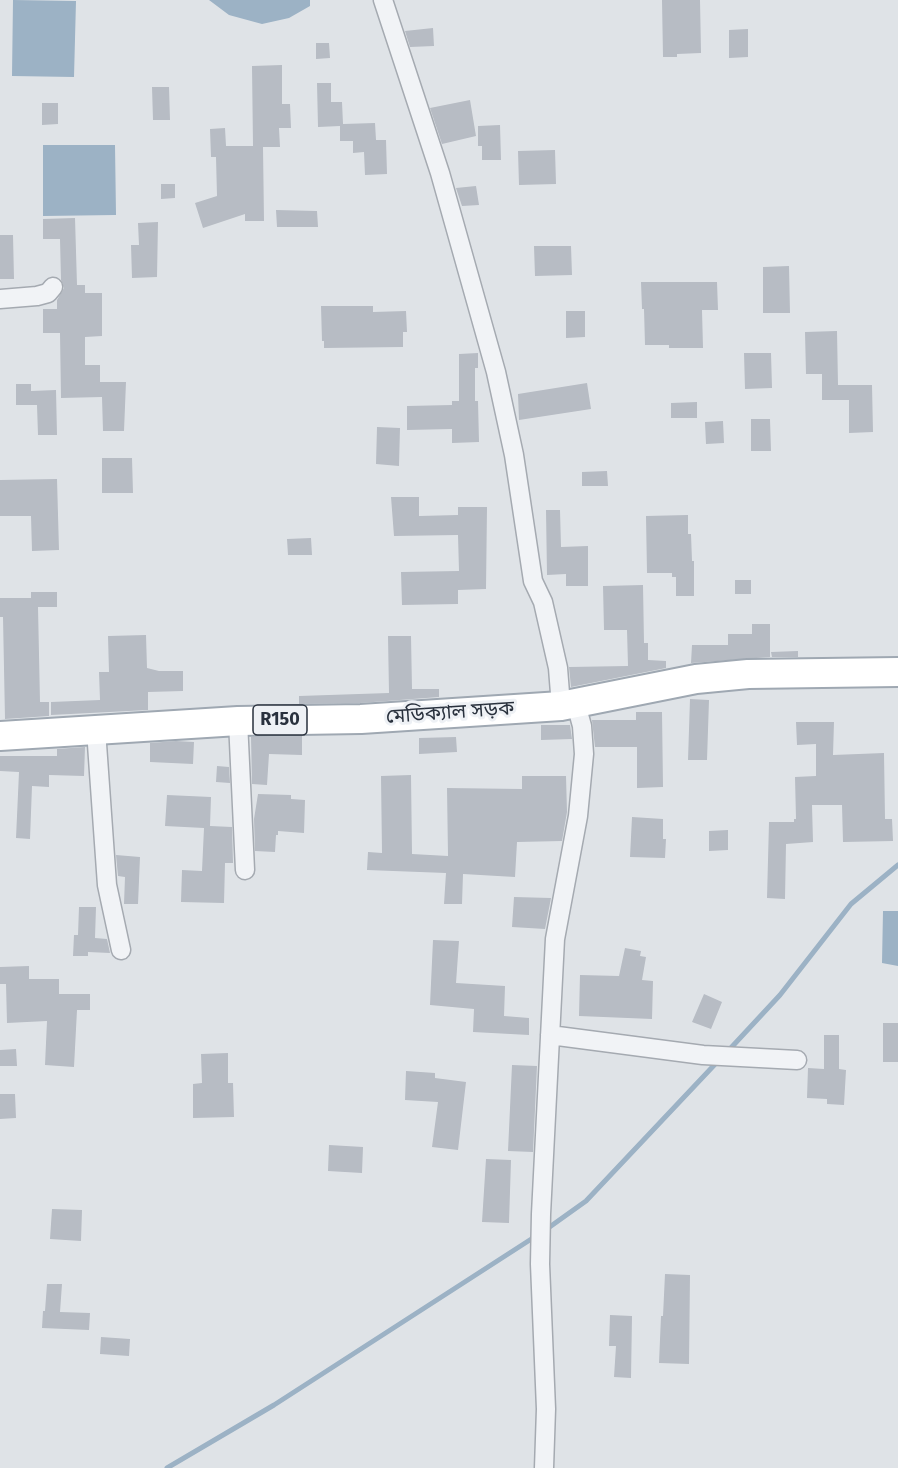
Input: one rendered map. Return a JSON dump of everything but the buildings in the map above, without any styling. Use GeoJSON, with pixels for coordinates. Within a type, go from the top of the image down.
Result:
{"type":"FeatureCollection","features":[{"type":"Feature","properties":{"kind":"main road","name":"মেডিক্যাল সড়ক"},"geometry":{"type":"LineString","coordinates":[[0,736],[238,721],[361,719],[568,705],[696,679],[760,674],[898,672]]}},
{"type":"Feature","properties":{"kind":"street"},"geometry":{"type":"LineString","coordinates":[[383,0],[440,173],[496,372],[514,455],[533,581],[543,602],[568,705],[582,726],[584,754],[578,816],[555,939],[550,1035],[540,1264],[546,1409],[544,1468]]}},
{"type":"Feature","properties":{"kind":"street"},"geometry":{"type":"LineString","coordinates":[[0,298],[37,296],[48,293],[53,287]]}},
{"type":"Feature","properties":{"kind":"street"},"geometry":{"type":"LineString","coordinates":[[238,721],[245,870]]}},
{"type":"Feature","properties":{"kind":"street"},"geometry":{"type":"LineString","coordinates":[[96,730],[107,885],[121,950]]}},
{"type":"Feature","properties":{"kind":"street"},"geometry":{"type":"LineString","coordinates":[[550,1035],[703,1055],[797,1060]]}},
{"type":"Feature","properties":{"kind":"water"},"geometry":{"type":"Polygon","coordinates":[[[13,0],[76,1],[74,77],[12,76],[13,0]]]}},
{"type":"Feature","properties":{"kind":"water"},"geometry":{"type":"Polygon","coordinates":[[[209,0],[310,0],[310,6],[289,18],[262,24],[229,15],[209,0]]]}},
{"type":"Feature","properties":{"kind":"water"},"geometry":{"type":"Polygon","coordinates":[[[43,145],[115,145],[116,215],[43,216],[43,145]]]}},
{"type":"Feature","properties":{"kind":"water"},"geometry":{"type":"Polygon","coordinates":[[[883,911],[898,911],[898,966],[882,963],[883,911]]]}},
{"type":"Feature","properties":{"kind":"waterway"},"geometry":{"type":"LineString","coordinates":[[728,1051],[780,995],[851,904],[898,865]]}},
{"type":"Feature","properties":{"kind":"waterway"},"geometry":{"type":"LineString","coordinates":[[544,1231],[586,1201],[719,1060]]}},
{"type":"Feature","properties":{"kind":"waterway"},"geometry":{"type":"LineString","coordinates":[[167,1468],[274,1405],[536,1236]]}}]}
